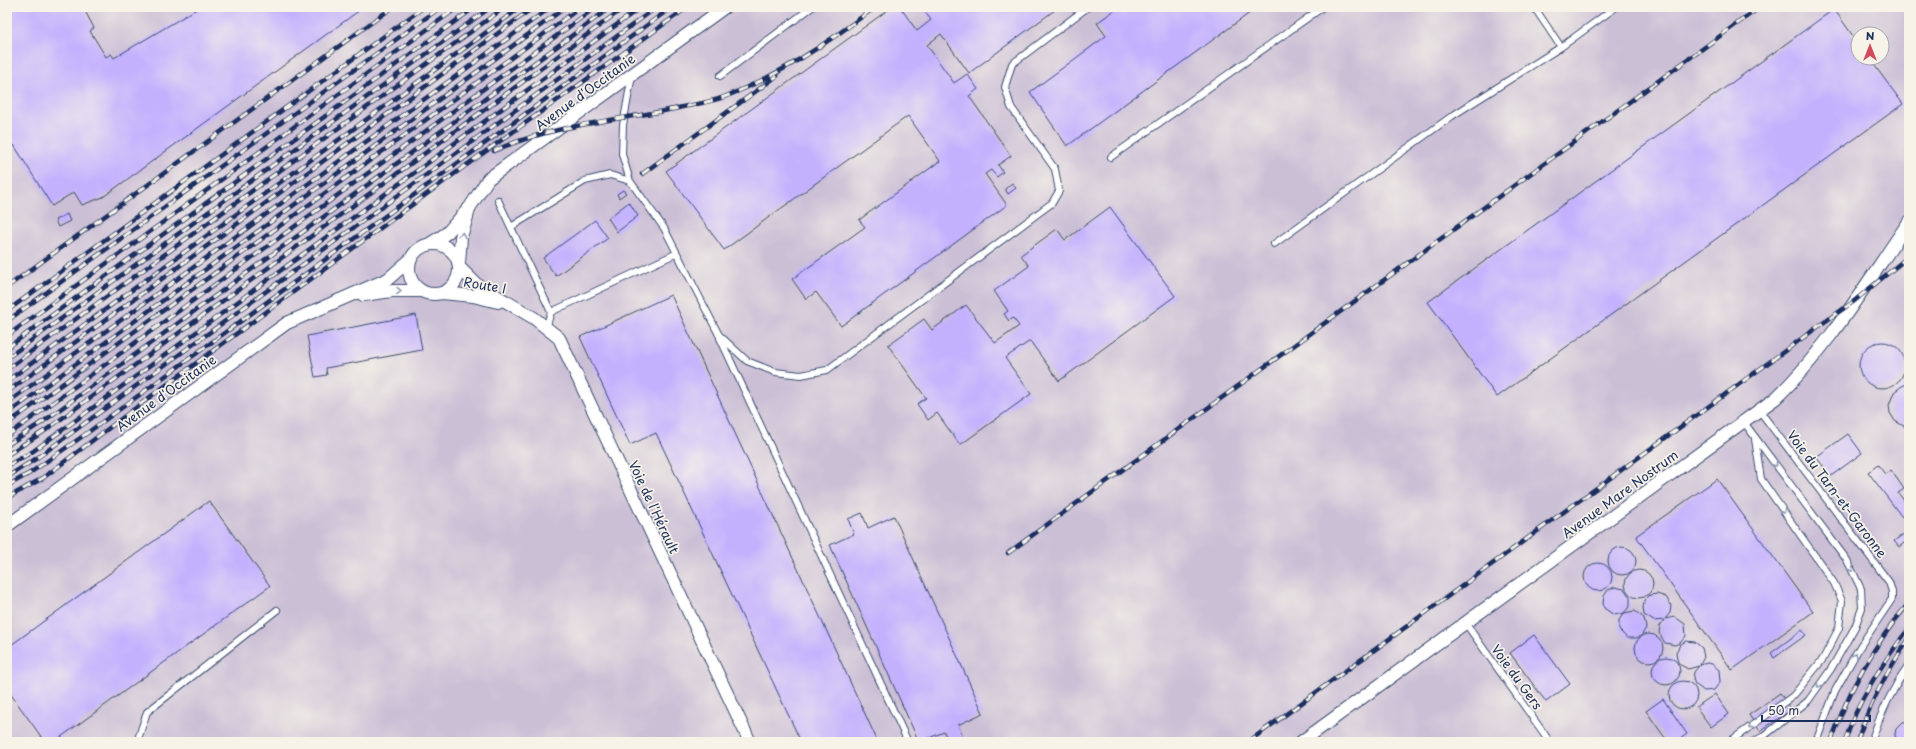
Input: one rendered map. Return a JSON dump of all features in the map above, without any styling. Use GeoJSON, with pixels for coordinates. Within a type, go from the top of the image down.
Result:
{"type":"FeatureCollection","features":[{"type":"Feature","properties":{"kind":"street","name":"Avenue d'Occitanie"},"geometry":{"type":"LineString","coordinates":[[7,526],[287,323],[317,309],[350,297],[388,279],[411,259],[418,250],[447,233],[470,207],[488,179],[725,7]]}},
{"type":"Feature","properties":{"kind":"street","name":"Avenue d'Occitanie"},"geometry":{"type":"LineString","coordinates":[[350,297],[392,291],[422,291],[431,294],[442,293],[451,288],[458,278],[461,237],[470,207]]}},
{"type":"Feature","properties":{"kind":"street","name":"Avenue Mare Nostrum"},"geometry":{"type":"LineString","coordinates":[[1301,742],[1466,624],[1776,398],[1798,377],[1822,348],[1909,222]]}},
{"type":"Feature","properties":{"kind":"street"},"geometry":{"type":"LineString","coordinates":[[428,245],[441,245],[452,252],[459,265]]}},
{"type":"Feature","properties":{"kind":"street"},"geometry":{"type":"LineString","coordinates":[[411,259],[409,271],[413,283],[422,291]]}},
{"type":"Feature","properties":{"kind":"street","name":"Route I"},"geometry":{"type":"LineString","coordinates":[[459,265],[476,284],[510,305]]}},
{"type":"Feature","properties":{"kind":"street","name":"Route I"},"geometry":{"type":"LineString","coordinates":[[442,293],[473,296],[510,305]]}},
{"type":"Feature","properties":{"kind":"street","name":"Voie de l'Hérault"},"geometry":{"type":"LineString","coordinates":[[510,305],[534,318],[559,338],[750,742]]}},
{"type":"Feature","properties":{"kind":"lane"},"geometry":{"type":"LineString","coordinates":[[720,76],[812,7]]}},
{"type":"Feature","properties":{"kind":"lane"},"geometry":{"type":"LineString","coordinates":[[719,335],[747,361],[775,372],[801,375],[827,370],[1052,203],[1059,191],[1055,169],[1011,107],[1005,87],[1012,64],[1088,7]]}},
{"type":"Feature","properties":{"kind":"lane"},"geometry":{"type":"LineString","coordinates":[[1111,157],[1323,7]]}},
{"type":"Feature","properties":{"kind":"lane"},"geometry":{"type":"LineString","coordinates":[[1534,7],[1561,46]]}},
{"type":"Feature","properties":{"kind":"lane"},"geometry":{"type":"LineString","coordinates":[[1274,244],[1452,116],[1561,46],[1616,7]]}},
{"type":"Feature","properties":{"kind":"lane"},"geometry":{"type":"LineString","coordinates":[[632,74],[623,125],[622,154],[630,181],[664,228],[675,254],[719,335],[908,742]]}},
{"type":"Feature","properties":{"kind":"lane"},"geometry":{"type":"LineString","coordinates":[[511,227],[585,181],[610,175],[630,181]]}},
{"type":"Feature","properties":{"kind":"lane"},"geometry":{"type":"LineString","coordinates":[[498,200],[551,312],[546,328]]}},
{"type":"Feature","properties":{"kind":"lane"},"geometry":{"type":"LineString","coordinates":[[551,312],[675,254]]}},
{"type":"Feature","properties":{"kind":"lane","name":"Voie du Tarn-et-Garonne"},"geometry":{"type":"LineString","coordinates":[[1759,410],[1889,582],[1892,592],[1892,599],[1859,648],[1835,692],[1816,742]]}},
{"type":"Feature","properties":{"kind":"lane"},"geometry":{"type":"LineString","coordinates":[[1743,421],[1847,560],[1861,589],[1862,608],[1855,627],[1830,669],[1808,701],[1764,736],[1753,742]]}},
{"type":"Feature","properties":{"kind":"lane"},"geometry":{"type":"LineString","coordinates":[[1731,741],[1794,696],[1823,659],[1839,628],[1842,601],[1834,583],[1761,479],[1755,437]]}},
{"type":"Feature","properties":{"kind":"lane"},"geometry":{"type":"LineString","coordinates":[[136,742],[147,712],[277,610]]}},
{"type":"Feature","properties":{"kind":"lane","name":"Voie du Gers"},"geometry":{"type":"LineString","coordinates":[[1466,624],[1550,742]]}},
{"type":"Feature","properties":{"kind":"lane"},"geometry":{"type":"LineString","coordinates":[[1871,742],[1877,721],[1895,684],[1909,665]]}},
{"type":"Feature","properties":{"kind":"shaded area"},"geometry":{"type":"Polygon","coordinates":[[[7,7],[1909,7],[1909,742],[7,742],[7,7]]]}},
{"type":"Feature","properties":{"kind":"building"},"geometry":{"type":"Polygon","coordinates":[[[7,7],[83,7],[94,28],[90,31],[106,57],[111,54],[114,58],[200,7],[364,7],[103,197],[82,205],[74,192],[52,206],[14,145],[7,149],[7,7]]]}},
{"type":"Feature","properties":{"kind":"building"},"geometry":{"type":"Polygon","coordinates":[[[892,7],[900,7],[917,31],[931,20],[921,7],[1059,7],[969,73],[941,34],[927,45],[954,83],[967,74],[978,89],[969,96],[1011,156],[998,165],[1003,172],[997,177],[991,170],[985,174],[1007,205],[841,326],[816,292],[806,299],[792,279],[865,227],[859,220],[940,161],[908,116],[724,250],[666,171],[892,7]]]}},
{"type":"Feature","properties":{"kind":"building"},"geometry":{"type":"Polygon","coordinates":[[[1119,7],[1258,7],[1067,146],[1030,92],[1106,36],[1097,23],[1119,7]]]}},
{"type":"Feature","properties":{"kind":"building"},"geometry":{"type":"Polygon","coordinates":[[[1834,9],[1850,32],[1850,66],[1875,66],[1903,104],[1497,397],[1428,302],[1834,9]]]}},
{"type":"Feature","properties":{"kind":"building"},"geometry":{"type":"Polygon","coordinates":[[[1012,183],[1016,188],[1008,194],[1005,189],[1012,183]]]}},
{"type":"Feature","properties":{"kind":"building"},"geometry":{"type":"Polygon","coordinates":[[[623,190],[626,193],[619,198],[617,194],[623,190]]]}},
{"type":"Feature","properties":{"kind":"building"},"geometry":{"type":"Polygon","coordinates":[[[629,202],[638,216],[617,232],[608,218],[629,202]]]}},
{"type":"Feature","properties":{"kind":"building"},"geometry":{"type":"Polygon","coordinates":[[[1110,207],[1175,296],[1059,381],[1030,341],[1005,358],[1031,394],[960,445],[937,413],[928,420],[917,404],[926,398],[888,345],[924,319],[932,330],[966,305],[995,343],[1019,326],[1013,318],[1009,321],[1004,314],[1008,311],[994,291],[1029,266],[1021,255],[1057,229],[1065,240],[1110,207]]]}},
{"type":"Feature","properties":{"kind":"building"},"geometry":{"type":"Polygon","coordinates":[[[67,214],[70,221],[58,227],[55,220],[67,214]]]}},
{"type":"Feature","properties":{"kind":"building"},"geometry":{"type":"Polygon","coordinates":[[[595,220],[608,238],[556,276],[543,258],[595,220]]]}},
{"type":"Feature","properties":{"kind":"building"},"geometry":{"type":"Polygon","coordinates":[[[671,295],[878,742],[801,742],[656,433],[630,445],[580,337],[671,295]]]}},
{"type":"Feature","properties":{"kind":"building"},"geometry":{"type":"Polygon","coordinates":[[[416,315],[422,350],[326,368],[327,375],[315,377],[307,336],[416,315]]]}},
{"type":"Feature","properties":{"kind":"building"},"geometry":{"type":"Polygon","coordinates":[[[1877,342],[1887,342],[1895,346],[1901,352],[1905,360],[1905,370],[1901,378],[1895,384],[1887,388],[1877,388],[1869,384],[1863,378],[1859,370],[1859,360],[1863,352],[1869,346],[1877,342]]]}},
{"type":"Feature","properties":{"kind":"building"},"geometry":{"type":"Polygon","coordinates":[[[1909,383],[1909,429],[1895,421],[1890,413],[1889,405],[1894,392],[1909,383]]]}},
{"type":"Feature","properties":{"kind":"building"},"geometry":{"type":"Polygon","coordinates":[[[1848,434],[1862,453],[1831,476],[1816,457],[1848,434]]]}},
{"type":"Feature","properties":{"kind":"building"},"geometry":{"type":"Polygon","coordinates":[[[1878,465],[1885,474],[1891,470],[1904,489],[1898,493],[1907,504],[1905,505],[1909,512],[1902,517],[1868,472],[1878,465]]]}},
{"type":"Feature","properties":{"kind":"building"},"geometry":{"type":"Polygon","coordinates":[[[1717,479],[1813,612],[1732,670],[1636,536],[1717,479]]]}},
{"type":"Feature","properties":{"kind":"building"},"geometry":{"type":"Polygon","coordinates":[[[209,501],[270,586],[54,742],[45,742],[7,689],[7,648],[209,501]]]}},
{"type":"Feature","properties":{"kind":"building"},"geometry":{"type":"Polygon","coordinates":[[[862,513],[868,528],[894,516],[983,713],[958,725],[963,737],[954,742],[949,742],[944,732],[919,742],[830,545],[854,534],[848,519],[862,513]]]}},
{"type":"Feature","properties":{"kind":"building"},"geometry":{"type":"Polygon","coordinates":[[[1909,530],[1909,539],[1899,547],[1894,541],[1909,530]]]}},
{"type":"Feature","properties":{"kind":"building"},"geometry":{"type":"Polygon","coordinates":[[[1622,547],[1632,551],[1636,561],[1632,571],[1622,575],[1612,571],[1608,561],[1612,551],[1622,547]]]}},
{"type":"Feature","properties":{"kind":"building"},"geometry":{"type":"Polygon","coordinates":[[[1598,563],[1608,567],[1612,577],[1608,587],[1598,591],[1588,587],[1584,577],[1588,567],[1598,563]]]}},
{"type":"Feature","properties":{"kind":"building"},"geometry":{"type":"Polygon","coordinates":[[[1639,570],[1649,574],[1653,584],[1649,594],[1639,598],[1629,594],[1625,584],[1629,574],[1639,570]]]}},
{"type":"Feature","properties":{"kind":"building"},"geometry":{"type":"Polygon","coordinates":[[[1615,587],[1624,589],[1630,597],[1630,606],[1624,613],[1614,615],[1604,608],[1603,603],[1604,596],[1608,590],[1615,587]]]}},
{"type":"Feature","properties":{"kind":"building"},"geometry":{"type":"Polygon","coordinates":[[[1657,594],[1666,597],[1671,605],[1670,613],[1665,619],[1675,617],[1685,624],[1686,636],[1680,643],[1675,645],[1665,643],[1659,633],[1660,626],[1664,620],[1654,621],[1644,615],[1643,607],[1645,600],[1650,595],[1657,594]]]}},
{"type":"Feature","properties":{"kind":"building"},"geometry":{"type":"Polygon","coordinates":[[[1635,611],[1644,618],[1646,628],[1641,636],[1636,638],[1627,638],[1619,630],[1619,620],[1624,613],[1635,611]]]}},
{"type":"Feature","properties":{"kind":"building"},"geometry":{"type":"Polygon","coordinates":[[[1802,630],[1806,635],[1774,658],[1771,653],[1802,630]]]}},
{"type":"Feature","properties":{"kind":"building"},"geometry":{"type":"Polygon","coordinates":[[[1649,634],[1659,638],[1663,648],[1659,658],[1649,662],[1639,658],[1635,648],[1639,638],[1649,634]]]}},
{"type":"Feature","properties":{"kind":"building"},"geometry":{"type":"Polygon","coordinates":[[[1534,635],[1570,684],[1546,702],[1510,653],[1534,635]]]}},
{"type":"Feature","properties":{"kind":"building"},"geometry":{"type":"Polygon","coordinates":[[[1686,641],[1695,642],[1702,648],[1704,657],[1700,665],[1707,663],[1712,664],[1719,670],[1720,682],[1714,690],[1704,691],[1695,684],[1693,679],[1694,672],[1699,666],[1688,669],[1679,664],[1676,652],[1680,645],[1686,641]]]}},
{"type":"Feature","properties":{"kind":"building"},"geometry":{"type":"Polygon","coordinates":[[[1666,657],[1676,661],[1680,671],[1676,681],[1666,685],[1656,681],[1652,671],[1656,661],[1666,657]]]}},
{"type":"Feature","properties":{"kind":"building"},"geometry":{"type":"Polygon","coordinates":[[[1683,681],[1693,685],[1697,695],[1693,705],[1683,709],[1673,705],[1669,695],[1673,685],[1683,681]]]}},
{"type":"Feature","properties":{"kind":"building"},"geometry":{"type":"Polygon","coordinates":[[[1780,693],[1784,699],[1753,721],[1749,715],[1780,693]]]}},
{"type":"Feature","properties":{"kind":"building"},"geometry":{"type":"Polygon","coordinates":[[[1715,694],[1729,714],[1711,727],[1696,707],[1715,694]]]}},
{"type":"Feature","properties":{"kind":"building"},"geometry":{"type":"Polygon","coordinates":[[[1663,699],[1687,734],[1676,742],[1668,742],[1646,711],[1663,699]]]}},
{"type":"Feature","properties":{"kind":"building"},"geometry":{"type":"Polygon","coordinates":[[[1787,704],[1791,710],[1760,731],[1756,725],[1787,704]]]}},
{"type":"Feature","properties":{"kind":"building"},"geometry":{"type":"Polygon","coordinates":[[[1909,721],[1909,742],[1896,742],[1896,729],[1903,722],[1909,721]]]}},
{"type":"Feature","properties":{"kind":"building"},"geometry":{"type":"Polygon","coordinates":[[[217,737],[220,740],[224,738],[227,742],[210,742],[217,737]]]}},
{"type":"Feature","properties":{"kind":"railway"},"geometry":{"type":"LineString","coordinates":[[7,287],[393,7]]}},
{"type":"Feature","properties":{"kind":"railway"},"geometry":{"type":"LineString","coordinates":[[7,311],[424,7]]}},
{"type":"Feature","properties":{"kind":"railway"},"geometry":{"type":"LineString","coordinates":[[7,321],[441,7]]}},
{"type":"Feature","properties":{"kind":"railway"},"geometry":{"type":"LineString","coordinates":[[7,336],[458,7]]}},
{"type":"Feature","properties":{"kind":"railway"},"geometry":{"type":"LineString","coordinates":[[7,348],[475,7]]}},
{"type":"Feature","properties":{"kind":"railway"},"geometry":{"type":"LineString","coordinates":[[7,358],[491,7]]}},
{"type":"Feature","properties":{"kind":"railway"},"geometry":{"type":"LineString","coordinates":[[7,369],[505,7]]}},
{"type":"Feature","properties":{"kind":"railway"},"geometry":{"type":"LineString","coordinates":[[7,381],[521,7]]}},
{"type":"Feature","properties":{"kind":"railway"},"geometry":{"type":"LineString","coordinates":[[7,392],[534,7]]}},
{"type":"Feature","properties":{"kind":"railway"},"geometry":{"type":"LineString","coordinates":[[7,403],[551,7]]}},
{"type":"Feature","properties":{"kind":"railway"},"geometry":{"type":"LineString","coordinates":[[7,414],[566,7]]}},
{"type":"Feature","properties":{"kind":"railway"},"geometry":{"type":"LineString","coordinates":[[7,424],[581,7]]}},
{"type":"Feature","properties":{"kind":"railway"},"geometry":{"type":"LineString","coordinates":[[7,436],[596,7]]}},
{"type":"Feature","properties":{"kind":"railway"},"geometry":{"type":"LineString","coordinates":[[7,445],[44,421],[611,7]]}},
{"type":"Feature","properties":{"kind":"railway"},"geometry":{"type":"LineString","coordinates":[[7,455],[46,430],[625,7]]}},
{"type":"Feature","properties":{"kind":"railway"},"geometry":{"type":"LineString","coordinates":[[7,466],[32,452],[641,7]]}},
{"type":"Feature","properties":{"kind":"railway"},"geometry":{"type":"LineString","coordinates":[[7,477],[37,458],[657,7]]}},
{"type":"Feature","properties":{"kind":"railway"},"geometry":{"type":"LineString","coordinates":[[7,486],[30,473],[83,436],[672,7]]}},
{"type":"Feature","properties":{"kind":"railway"},"geometry":{"type":"LineString","coordinates":[[7,498],[43,478],[150,397],[461,169],[688,7]]}},
{"type":"Feature","properties":{"kind":"railway"},"geometry":{"type":"LineString","coordinates":[[494,151],[516,142],[560,129],[674,109],[724,97],[744,89],[784,69],[840,33],[875,7]]}},
{"type":"Feature","properties":{"kind":"railway"},"geometry":{"type":"LineString","coordinates":[[1008,553],[1760,7]]}},
{"type":"Feature","properties":{"kind":"railway"},"geometry":{"type":"LineString","coordinates":[[642,174],[777,76]]}},
{"type":"Feature","properties":{"kind":"railway"},"geometry":{"type":"LineString","coordinates":[[1248,742],[1853,302],[1909,256]]}},
{"type":"Feature","properties":{"kind":"railway"},"geometry":{"type":"LineString","coordinates":[[1831,742],[1845,705],[1863,669],[1884,635],[1909,603]]}},
{"type":"Feature","properties":{"kind":"railway"},"geometry":{"type":"LineString","coordinates":[[1845,742],[1856,711],[1872,682],[1880,668],[1909,628]]}},
{"type":"Feature","properties":{"kind":"railway"},"geometry":{"type":"LineString","coordinates":[[1857,742],[1867,714],[1879,688],[1909,639]]}}]}
